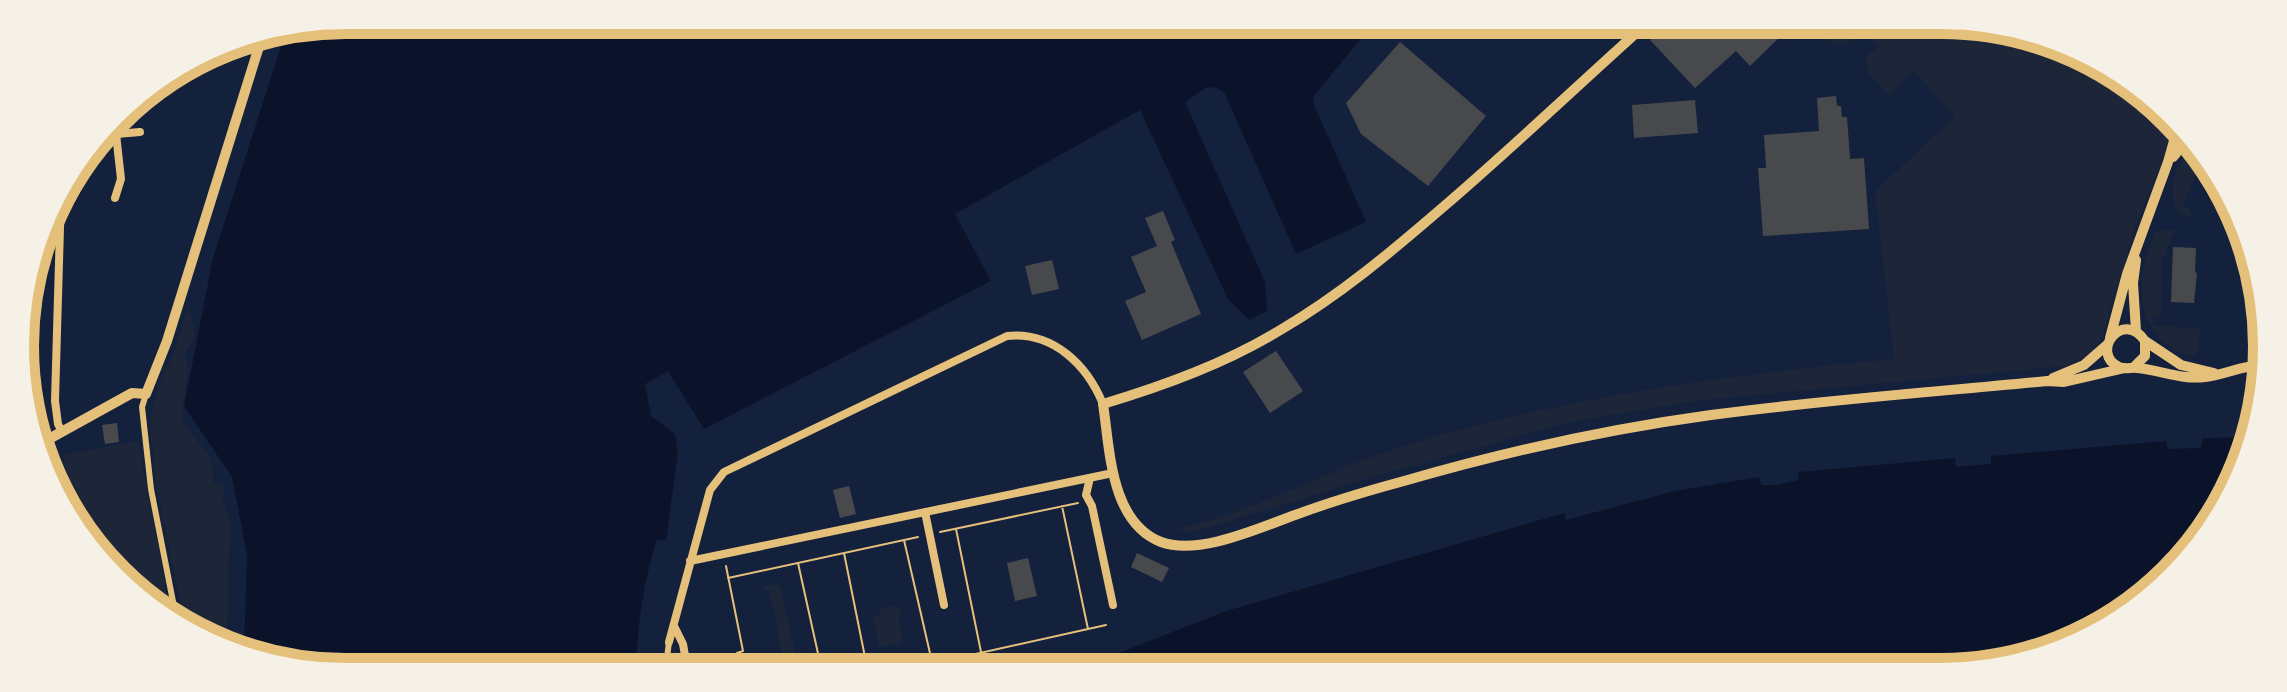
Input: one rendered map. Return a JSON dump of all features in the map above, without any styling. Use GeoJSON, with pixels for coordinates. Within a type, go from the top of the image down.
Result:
{"type":"FeatureCollection","features":[{"type":"Feature","properties":{"kind":"street"},"geometry":{"type":"LineString","coordinates":[[1103,404],[1183,379],[1224,359],[1282,330],[1356,280],[1460,192],[1635,34]]}},
{"type":"Feature","properties":{"kind":"street"},"geometry":{"type":"LineString","coordinates":[[174,606],[151,489],[142,407],[167,341],[259,47]]}},
{"type":"Feature","properties":{"kind":"street"},"geometry":{"type":"LineString","coordinates":[[117,134],[140,132]]}},
{"type":"Feature","properties":{"kind":"street"},"geometry":{"type":"LineString","coordinates":[[115,198],[121,179],[116,135]]}},
{"type":"Feature","properties":{"kind":"street"},"geometry":{"type":"LineString","coordinates":[[2175,139],[2127,274],[2108,342],[2111,360],[2130,368],[2181,377],[2206,377],[2252,367]]}},
{"type":"Feature","properties":{"kind":"street"},"geometry":{"type":"LineString","coordinates":[[2168,162],[2181,147]]}},
{"type":"Feature","properties":{"kind":"street"},"geometry":{"type":"LineString","coordinates":[[60,222],[55,401],[62,432]]}},
{"type":"Feature","properties":{"kind":"street"},"geometry":{"type":"LineString","coordinates":[[2138,242],[2133,283],[2136,331],[2145,341],[2181,365],[2220,374]]}},
{"type":"Feature","properties":{"kind":"street"},"geometry":{"type":"LineString","coordinates":[[2047,381],[2084,365],[2123,330],[2136,331]]}},
{"type":"Feature","properties":{"kind":"street"},"geometry":{"type":"LineString","coordinates":[[667,658],[710,490],[720,475],[998,339],[1024,334],[1039,338],[1076,360],[1091,379],[1103,404],[1113,473],[1132,520],[1153,538],[1180,547],[1260,528],[1405,480],[1585,437],[1710,415],[2047,381],[2064,382],[2130,368],[2145,356],[2145,341]]}},
{"type":"Feature","properties":{"kind":"street"},"geometry":{"type":"LineString","coordinates":[[49,439],[132,393],[146,394]]}},
{"type":"Feature","properties":{"kind":"street"},"geometry":{"type":"LineString","coordinates":[[690,561],[1113,473]]}},
{"type":"Feature","properties":{"kind":"street"},"geometry":{"type":"LineString","coordinates":[[1090,478],[1086,495],[1092,506],[1113,605]]}},
{"type":"Feature","properties":{"kind":"street"},"geometry":{"type":"LineString","coordinates":[[925,512],[944,605]]}},
{"type":"Feature","properties":{"kind":"street"},"geometry":{"type":"LineString","coordinates":[[674,625],[685,658]]}},
{"type":"Feature","properties":{"kind":"path"},"geometry":{"type":"LineString","coordinates":[[728,578],[1077,502],[1092,506]]}},
{"type":"Feature","properties":{"kind":"path"},"geometry":{"type":"LineString","coordinates":[[1062,505],[1088,629]]}},
{"type":"Feature","properties":{"kind":"path"},"geometry":{"type":"LineString","coordinates":[[956,528],[982,654]]}},
{"type":"Feature","properties":{"kind":"path"},"geometry":{"type":"LineString","coordinates":[[904,540],[931,658]]}},
{"type":"Feature","properties":{"kind":"path"},"geometry":{"type":"LineString","coordinates":[[844,552],[865,658]]}},
{"type":"Feature","properties":{"kind":"path"},"geometry":{"type":"LineString","coordinates":[[723,554],[743,651],[737,653],[738,658]]}},
{"type":"Feature","properties":{"kind":"path"},"geometry":{"type":"LineString","coordinates":[[798,563],[819,658]]}},
{"type":"Feature","properties":{"kind":"path"},"geometry":{"type":"LineString","coordinates":[[962,658],[1106,625]]}},
{"type":"Feature","properties":{"kind":"shaded area"},"geometry":{"type":"Polygon","coordinates":[[[346,34],[1365,34],[1313,97],[1366,222],[1296,254],[1225,94],[1217,88],[1207,87],[1185,102],[1265,282],[1267,311],[1249,320],[1228,299],[1140,110],[955,214],[991,281],[704,429],[668,371],[645,384],[651,416],[675,434],[678,451],[666,541],[657,539],[645,586],[637,658],[346,658],[285,652],[244,640],[247,555],[232,477],[184,406],[213,258],[285,40],[346,34]]]}},
{"type":"Feature","properties":{"kind":"shaded area"},"geometry":{"type":"Polygon","coordinates":[[[1823,34],[1858,34],[1842,44],[1823,34]]]}},
{"type":"Feature","properties":{"kind":"shaded area"},"geometry":{"type":"Polygon","coordinates":[[[1865,34],[1961,35],[2022,45],[2060,58],[2097,76],[2131,98],[2171,135],[2135,228],[2102,337],[2091,353],[2066,366],[1702,400],[1570,422],[1389,472],[1204,529],[1190,532],[1174,530],[1218,518],[1379,454],[1522,414],[1645,390],[1769,372],[1894,359],[1875,191],[1955,117],[1914,71],[1888,95],[1869,74],[1866,58],[1878,46],[1865,34]]]}},
{"type":"Feature","properties":{"kind":"shaded area"},"geometry":{"type":"Polygon","coordinates":[[[2187,154],[2198,170],[2183,205],[2191,210],[2191,217],[2175,206],[2173,196],[2176,174],[2187,154]]]}},
{"type":"Feature","properties":{"kind":"shaded area"},"geometry":{"type":"Polygon","coordinates":[[[2174,229],[2161,261],[2161,316],[2153,317],[2153,325],[2200,329],[2197,355],[2180,353],[2163,342],[2150,325],[2142,299],[2143,272],[2150,245],[2156,232],[2174,229]]]}},
{"type":"Feature","properties":{"kind":"shaded area"},"geometry":{"type":"Polygon","coordinates":[[[189,304],[195,335],[185,354],[188,369],[182,414],[184,423],[211,459],[214,483],[224,487],[221,499],[231,530],[227,634],[182,611],[156,486],[150,425],[158,385],[175,351],[189,304]]]}},
{"type":"Feature","properties":{"kind":"shaded area"},"geometry":{"type":"Polygon","coordinates":[[[2239,437],[2211,502],[2189,536],[2162,567],[2131,594],[2079,626],[2002,652],[1941,658],[1106,658],[1226,611],[1564,513],[1566,520],[1675,491],[1759,477],[1762,485],[1777,485],[1798,480],[1799,472],[1955,458],[1956,467],[1991,464],[1991,456],[2166,441],[2168,449],[2201,448],[2203,438],[2239,437]]]}},
{"type":"Feature","properties":{"kind":"shaded area"},"geometry":{"type":"Polygon","coordinates":[[[138,441],[169,602],[125,567],[98,536],[70,491],[63,455],[138,441]]]}},
{"type":"Feature","properties":{"kind":"shaded area"},"geometry":{"type":"Polygon","coordinates":[[[763,585],[780,585],[796,658],[783,658],[769,589],[765,590],[763,585]]]}},
{"type":"Feature","properties":{"kind":"shaded area"},"geometry":{"type":"Polygon","coordinates":[[[898,605],[903,643],[879,646],[873,616],[881,614],[880,609],[898,605]]]}},
{"type":"Feature","properties":{"kind":"building"},"geometry":{"type":"Polygon","coordinates":[[[1657,34],[1783,34],[1750,66],[1736,51],[1695,88],[1650,40],[1657,34]]]}},
{"type":"Feature","properties":{"kind":"building"},"geometry":{"type":"Polygon","coordinates":[[[1400,42],[1486,116],[1428,186],[1361,134],[1346,103],[1400,42]]]}},
{"type":"Feature","properties":{"kind":"building"},"geometry":{"type":"Polygon","coordinates":[[[1836,96],[1842,117],[1847,117],[1850,159],[1864,158],[1869,229],[1763,236],[1758,168],[1766,168],[1764,135],[1819,131],[1817,98],[1836,96]]]}},
{"type":"Feature","properties":{"kind":"building"},"geometry":{"type":"Polygon","coordinates":[[[1695,100],[1698,133],[1634,138],[1632,105],[1695,100]]]}},
{"type":"Feature","properties":{"kind":"building"},"geometry":{"type":"Polygon","coordinates":[[[1163,211],[1175,240],[1171,242],[1201,314],[1142,340],[1125,301],[1146,292],[1131,257],[1157,246],[1145,218],[1163,211]]]}},
{"type":"Feature","properties":{"kind":"building"},"geometry":{"type":"Polygon","coordinates":[[[2173,247],[2196,248],[2194,303],[2171,302],[2173,247]]]}},
{"type":"Feature","properties":{"kind":"building"},"geometry":{"type":"Polygon","coordinates":[[[1052,260],[1059,289],[1032,295],[1025,266],[1052,260]]]}},
{"type":"Feature","properties":{"kind":"building"},"geometry":{"type":"Polygon","coordinates":[[[1276,351],[1303,391],[1270,413],[1243,372],[1276,351]]]}},
{"type":"Feature","properties":{"kind":"building"},"geometry":{"type":"Polygon","coordinates":[[[117,423],[119,442],[105,444],[102,425],[117,423]]]}},
{"type":"Feature","properties":{"kind":"building"},"geometry":{"type":"Polygon","coordinates":[[[849,486],[856,514],[840,518],[833,490],[849,486]]]}},
{"type":"Feature","properties":{"kind":"building"},"geometry":{"type":"Polygon","coordinates":[[[1137,553],[1169,568],[1162,582],[1131,567],[1137,553]]]}},
{"type":"Feature","properties":{"kind":"building"},"geometry":{"type":"Polygon","coordinates":[[[1028,558],[1037,596],[1015,601],[1007,563],[1028,558]]]}}]}
